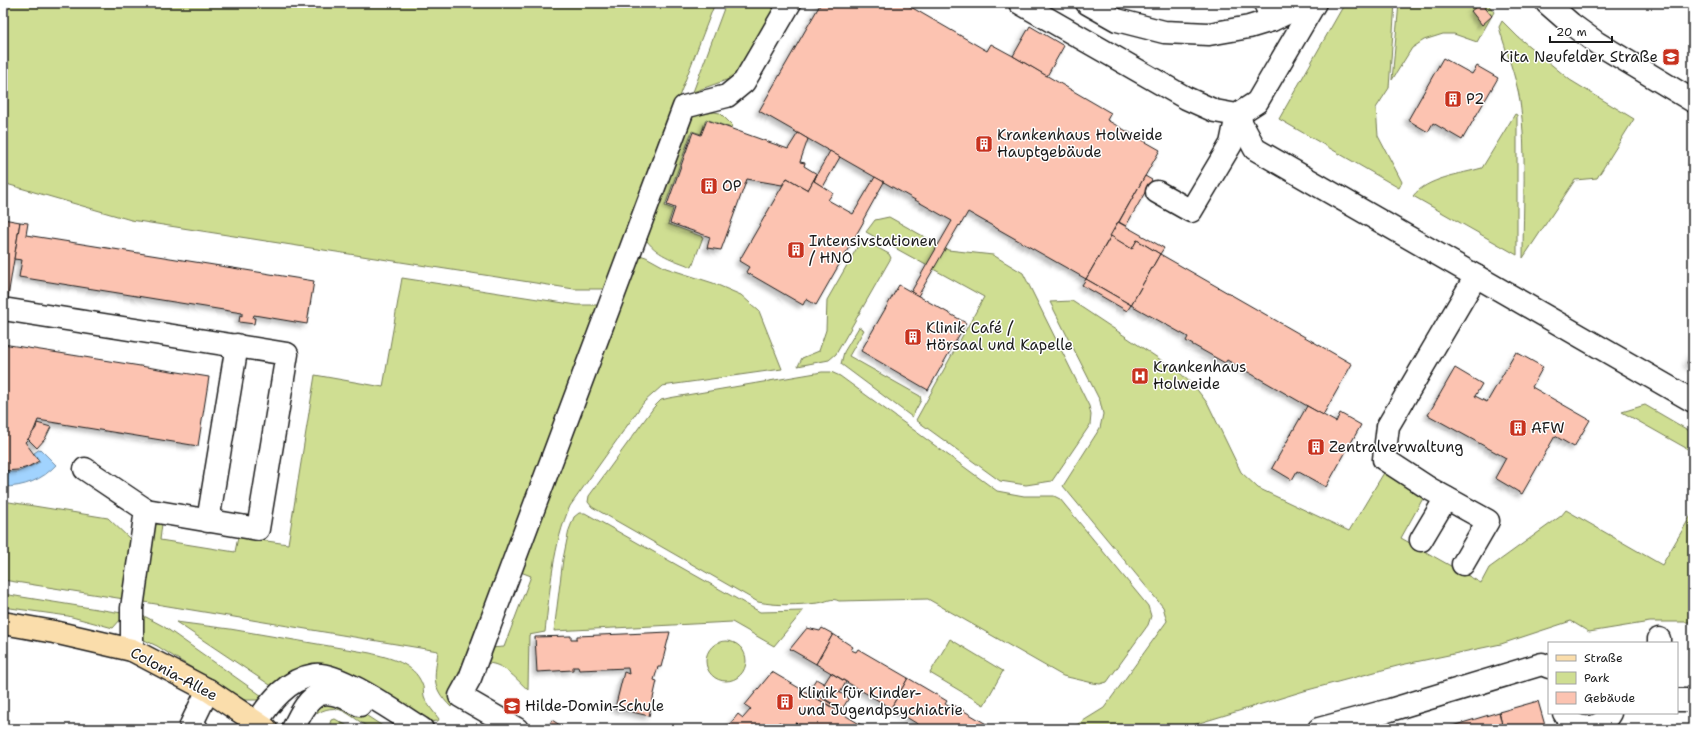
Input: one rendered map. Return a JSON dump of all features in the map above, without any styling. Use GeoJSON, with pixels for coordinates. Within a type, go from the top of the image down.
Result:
{"type":"FeatureCollection","features":[{"type":"Feature","properties":{"kind":"main road","name":"Colonia-Allee"},"geometry":{"type":"LineString","coordinates":[[3,623],[54,632],[132,650],[208,690],[261,726]]}},
{"type":"Feature","properties":{"kind":"street"},"geometry":{"type":"LineString","coordinates":[[518,729],[460,696],[470,678],[684,107],[727,96],[744,82],[790,3]]}},
{"type":"Feature","properties":{"kind":"street"},"geometry":{"type":"LineString","coordinates":[[1020,3],[1186,98],[1215,111],[1237,115],[1257,102],[1315,3]]}},
{"type":"Feature","properties":{"kind":"street"},"geometry":{"type":"LineString","coordinates":[[1087,3],[1117,20],[1164,32],[1209,34],[1249,27],[1269,12],[1308,3]]}},
{"type":"Feature","properties":{"kind":"street"},"geometry":{"type":"LineString","coordinates":[[1547,3],[1571,24],[1597,43],[1693,101]]}},
{"type":"Feature","properties":{"kind":"street"},"geometry":{"type":"LineString","coordinates":[[1157,192],[1191,211],[1231,144],[1237,115]]}},
{"type":"Feature","properties":{"kind":"street"},"geometry":{"type":"LineString","coordinates":[[1237,115],[1255,149],[1693,401]]}},
{"type":"Feature","properties":{"kind":"street"},"geometry":{"type":"LineString","coordinates":[[1463,564],[1488,521],[1446,498],[1384,458],[1388,426],[1476,276]]}},
{"type":"Feature","properties":{"kind":"street"},"geometry":{"type":"LineString","coordinates":[[3,309],[287,354],[258,529],[146,510],[85,470]]}},
{"type":"Feature","properties":{"kind":"street"},"geometry":{"type":"LineString","coordinates":[[208,521],[237,345]]}},
{"type":"Feature","properties":{"kind":"street"},"geometry":{"type":"LineString","coordinates":[[1422,540],[1446,498]]}},
{"type":"Feature","properties":{"kind":"street"},"geometry":{"type":"LineString","coordinates":[[132,650],[132,608],[146,510]]}},
{"type":"Feature","properties":{"kind":"street"},"geometry":{"type":"LineString","coordinates":[[1319,729],[1542,664],[1548,667]]}},
{"type":"Feature","properties":{"kind":"street"},"geometry":{"type":"LineString","coordinates":[[261,726],[274,698],[296,682],[315,674],[329,676],[344,681],[422,729]]}},
{"type":"Feature","properties":{"kind":"street"},"geometry":{"type":"LineString","coordinates":[[193,728],[208,690]]}},
{"type":"Feature","properties":{"kind":"street"},"geometry":{"type":"LineString","coordinates":[[293,729],[303,707],[314,696],[327,692],[343,696],[364,707],[402,717]]}},
{"type":"Feature","properties":{"kind":"street"},"geometry":{"type":"LineString","coordinates":[[1678,700],[1693,700]]}},
{"type":"Feature","properties":{"kind":"street"},"geometry":{"type":"LineString","coordinates":[[1565,714],[1569,721],[1577,727],[1586,729],[1600,723]]}},
{"type":"Feature","properties":{"kind":"green space"},"geometry":{"type":"Polygon","coordinates":[[[3,3],[715,3],[605,289],[574,289],[131,220],[3,183],[3,3]]]}},
{"type":"Feature","properties":{"kind":"green space"},"geometry":{"type":"Polygon","coordinates":[[[726,3],[780,3],[742,70],[732,78],[693,92],[726,3]]]}},
{"type":"Feature","properties":{"kind":"green space"},"geometry":{"type":"Polygon","coordinates":[[[1345,3],[1395,3],[1389,88],[1376,108],[1378,136],[1402,182],[1399,188],[1279,119],[1345,3]]]}},
{"type":"Feature","properties":{"kind":"green space"},"geometry":{"type":"Polygon","coordinates":[[[1399,3],[1487,3],[1494,12],[1477,42],[1454,34],[1443,34],[1424,40],[1412,48],[1392,80],[1399,3]]]}},
{"type":"Feature","properties":{"kind":"green space"},"geometry":{"type":"Polygon","coordinates":[[[1502,21],[1518,37],[1570,80],[1634,119],[1597,178],[1575,180],[1523,258],[1524,159],[1522,120],[1516,82],[1499,27],[1502,21]]]}},
{"type":"Feature","properties":{"kind":"green space"},"geometry":{"type":"Polygon","coordinates":[[[714,112],[720,113],[732,125],[731,128],[706,119],[701,134],[692,131],[665,206],[673,209],[668,224],[703,237],[692,267],[660,253],[654,249],[644,237],[690,118],[696,115],[714,112]]]}},
{"type":"Feature","properties":{"kind":"green space"},"geometry":{"type":"Polygon","coordinates":[[[1515,114],[1517,115],[1517,255],[1413,196],[1419,190],[1435,181],[1482,168],[1515,114]]]}},
{"type":"Feature","properties":{"kind":"green space"},"geometry":{"type":"Polygon","coordinates":[[[889,217],[948,250],[993,255],[1023,273],[1089,406],[1091,415],[1090,425],[1052,481],[1026,485],[1000,481],[916,420],[984,297],[866,232],[875,220],[889,217]]]}},
{"type":"Feature","properties":{"kind":"green space"},"geometry":{"type":"Polygon","coordinates":[[[862,239],[889,254],[891,258],[836,354],[829,360],[798,366],[802,358],[819,351],[826,330],[827,300],[862,239]]]}},
{"type":"Feature","properties":{"kind":"green space"},"geometry":{"type":"Polygon","coordinates":[[[637,254],[646,257],[666,268],[713,283],[741,295],[759,311],[782,369],[662,386],[644,402],[570,506],[564,521],[556,551],[545,632],[529,635],[528,690],[503,668],[491,663],[484,663],[490,648],[504,647],[531,576],[518,571],[637,254]]]}},
{"type":"Feature","properties":{"kind":"green space"},"geometry":{"type":"Polygon","coordinates":[[[402,278],[577,305],[600,305],[451,707],[444,700],[437,687],[435,675],[438,651],[138,601],[152,528],[156,524],[162,524],[160,540],[235,552],[238,537],[288,544],[315,375],[383,387],[402,278]]]}},
{"type":"Feature","properties":{"kind":"green space"},"geometry":{"type":"Polygon","coordinates":[[[1072,301],[1179,372],[1195,387],[1208,404],[1241,472],[1258,488],[1349,531],[1388,466],[1426,493],[1401,538],[1481,583],[1489,568],[1561,516],[1566,510],[1662,565],[1693,512],[1693,622],[1650,622],[1589,632],[1571,621],[1501,644],[1401,665],[1304,691],[1193,725],[1187,729],[1070,729],[1104,708],[1167,621],[1163,607],[1063,486],[1100,428],[1103,414],[1100,401],[1050,302],[1072,301]]]}},
{"type":"Feature","properties":{"kind":"green space"},"geometry":{"type":"Polygon","coordinates":[[[859,327],[864,330],[849,356],[920,396],[921,400],[912,417],[841,364],[844,352],[859,327]]]}},
{"type":"Feature","properties":{"kind":"green space"},"geometry":{"type":"Polygon","coordinates":[[[822,372],[831,372],[840,376],[997,491],[1024,496],[1054,496],[1060,499],[1148,606],[1151,616],[1148,625],[1107,682],[1100,684],[1063,676],[928,599],[839,601],[834,599],[818,603],[796,605],[780,605],[758,602],[592,507],[588,502],[589,496],[654,407],[661,400],[822,372]]]}},
{"type":"Feature","properties":{"kind":"green space"},"geometry":{"type":"Polygon","coordinates":[[[1645,405],[1693,433],[1693,452],[1622,412],[1645,405]]]}},
{"type":"Feature","properties":{"kind":"green space"},"geometry":{"type":"Polygon","coordinates":[[[3,501],[108,518],[130,539],[132,544],[124,599],[3,580],[3,501]]]}},
{"type":"Feature","properties":{"kind":"green space"},"geometry":{"type":"Polygon","coordinates":[[[579,513],[585,513],[760,612],[803,611],[774,646],[732,622],[554,631],[563,559],[569,530],[574,517],[579,513]]]}},
{"type":"Feature","properties":{"kind":"green space"},"geometry":{"type":"Polygon","coordinates":[[[3,594],[122,613],[121,619],[113,628],[68,616],[3,607],[3,594]]]}},
{"type":"Feature","properties":{"kind":"green space"},"geometry":{"type":"Polygon","coordinates":[[[138,615],[146,617],[163,626],[265,698],[258,700],[243,700],[157,646],[140,638],[138,615]]]}},
{"type":"Feature","properties":{"kind":"green space"},"geometry":{"type":"Polygon","coordinates":[[[176,622],[230,629],[370,653],[393,659],[407,666],[418,677],[423,685],[425,699],[439,719],[438,721],[429,722],[350,676],[276,689],[176,622]]]}},
{"type":"Feature","properties":{"kind":"green space"},"geometry":{"type":"Polygon","coordinates":[[[950,639],[1003,671],[984,705],[930,673],[950,639]]]}},
{"type":"Feature","properties":{"kind":"green space"},"geometry":{"type":"Polygon","coordinates":[[[722,641],[730,641],[737,644],[743,650],[746,661],[743,672],[737,678],[730,681],[722,681],[715,678],[709,672],[706,665],[706,657],[709,650],[715,644],[722,641]]]}},
{"type":"Feature","properties":{"kind":"green space"},"geometry":{"type":"Polygon","coordinates":[[[326,701],[361,712],[387,729],[371,728],[346,712],[340,710],[333,709],[318,713],[316,711],[317,704],[326,701]]]}},
{"type":"Feature","properties":{"kind":"green space"},"geometry":{"type":"Polygon","coordinates":[[[335,719],[353,729],[333,729],[330,723],[331,720],[335,719]]]}},
{"type":"Feature","properties":{"kind":"water"},"geometry":{"type":"Polygon","coordinates":[[[40,449],[56,465],[45,475],[32,482],[18,486],[3,487],[3,472],[18,472],[40,462],[34,453],[40,449]]]}},
{"type":"Feature","properties":{"kind":"building","name":"Krankenhaus Holweide Hauptgebäude"},"geometry":{"type":"Polygon","coordinates":[[[821,3],[904,3],[987,51],[991,44],[1013,56],[1111,113],[1107,120],[1160,150],[1086,279],[968,212],[918,296],[911,292],[952,221],[759,111],[821,3]]]}},
{"type":"Feature","properties":{"kind":"building"},"geometry":{"type":"Polygon","coordinates":[[[1481,3],[1492,16],[1482,25],[1471,11],[1481,3]]]}},
{"type":"Feature","properties":{"kind":"building"},"geometry":{"type":"Polygon","coordinates":[[[1030,26],[1064,46],[1047,76],[1013,56],[1030,26]]]}},
{"type":"Feature","properties":{"kind":"building","name":"P2"},"geometry":{"type":"Polygon","coordinates":[[[1443,58],[1472,74],[1477,66],[1498,78],[1462,140],[1433,123],[1428,132],[1408,120],[1443,58]]]}},
{"type":"Feature","properties":{"kind":"building","name":"OP"},"geometry":{"type":"Polygon","coordinates":[[[707,120],[788,149],[798,133],[808,139],[800,162],[805,163],[804,166],[817,174],[808,190],[787,178],[782,185],[747,179],[721,250],[707,248],[710,237],[670,223],[675,208],[667,205],[693,132],[701,135],[707,120]]]}},
{"type":"Feature","properties":{"kind":"building"},"geometry":{"type":"Polygon","coordinates":[[[830,151],[840,157],[823,187],[814,181],[830,151]]]}},
{"type":"Feature","properties":{"kind":"building","name":"Intensivstationen / HNO"},"geometry":{"type":"Polygon","coordinates":[[[817,174],[814,181],[833,193],[828,200],[853,214],[875,177],[884,182],[863,220],[864,221],[816,305],[806,299],[803,305],[746,272],[749,267],[739,261],[787,178],[808,190],[817,174]]]}},
{"type":"Feature","properties":{"kind":"building"},"geometry":{"type":"Polygon","coordinates":[[[1145,176],[1152,180],[1126,226],[1119,222],[1145,176]]]}},
{"type":"Feature","properties":{"kind":"building"},"geometry":{"type":"Polygon","coordinates":[[[3,219],[20,222],[8,297],[3,296],[3,219]]]}},
{"type":"Feature","properties":{"kind":"building"},"geometry":{"type":"Polygon","coordinates":[[[20,222],[28,223],[26,235],[314,281],[307,324],[254,315],[254,324],[239,322],[240,315],[242,316],[242,313],[19,277],[22,260],[14,259],[20,222]]]}},
{"type":"Feature","properties":{"kind":"building"},"geometry":{"type":"Polygon","coordinates":[[[1118,222],[1164,248],[1160,254],[1137,240],[1132,249],[1110,236],[1118,222]]]}},
{"type":"Feature","properties":{"kind":"building"},"geometry":{"type":"Polygon","coordinates":[[[1111,236],[1132,249],[1137,240],[1160,254],[1131,305],[1086,279],[1111,236]]]}},
{"type":"Feature","properties":{"kind":"building"},"geometry":{"type":"Polygon","coordinates":[[[1160,254],[1352,364],[1323,415],[1227,360],[1225,363],[1186,341],[1188,337],[1131,305],[1160,254]]]}},
{"type":"Feature","properties":{"kind":"building"},"geometry":{"type":"Polygon","coordinates":[[[1086,279],[1131,305],[1127,311],[1082,285],[1086,279]]]}},
{"type":"Feature","properties":{"kind":"building","name":"Klinik Café / Hörsaal und Kapelle"},"geometry":{"type":"Polygon","coordinates":[[[899,285],[966,323],[928,390],[861,351],[899,285]]]}},
{"type":"Feature","properties":{"kind":"building"},"geometry":{"type":"Polygon","coordinates":[[[3,344],[209,377],[198,446],[38,420],[32,435],[25,442],[39,461],[18,470],[3,471],[3,344]]]}},
{"type":"Feature","properties":{"kind":"building","name":"AFW"},"geometry":{"type":"Polygon","coordinates":[[[1516,352],[1543,367],[1532,387],[1590,420],[1574,447],[1555,436],[1522,494],[1495,478],[1506,458],[1428,415],[1455,368],[1482,384],[1475,396],[1487,402],[1516,352]]]}},
{"type":"Feature","properties":{"kind":"building"},"geometry":{"type":"Polygon","coordinates":[[[1693,352],[1693,367],[1687,363],[1693,352]]]}},
{"type":"Feature","properties":{"kind":"building","name":"Zentralverwaltung"},"geometry":{"type":"Polygon","coordinates":[[[1307,406],[1336,422],[1340,413],[1361,425],[1326,487],[1297,471],[1292,480],[1272,468],[1307,406]]]}},
{"type":"Feature","properties":{"kind":"building"},"geometry":{"type":"Polygon","coordinates":[[[37,423],[51,427],[45,439],[37,448],[28,439],[36,428],[37,423]]]}},
{"type":"Feature","properties":{"kind":"building"},"geometry":{"type":"Polygon","coordinates":[[[807,628],[820,631],[822,628],[833,634],[816,664],[790,649],[807,628]]]}},
{"type":"Feature","properties":{"kind":"building"},"geometry":{"type":"Polygon","coordinates":[[[670,632],[661,667],[658,667],[654,680],[657,681],[649,716],[615,708],[624,672],[629,674],[628,668],[579,670],[578,667],[573,667],[573,670],[537,672],[535,637],[571,636],[571,639],[577,639],[577,636],[670,632]]]}},
{"type":"Feature","properties":{"kind":"building"},"geometry":{"type":"Polygon","coordinates":[[[833,634],[853,647],[851,650],[856,652],[858,649],[908,678],[891,708],[816,664],[833,634]]]}},
{"type":"Feature","properties":{"kind":"building","name":"Klinik für Kinder- und Jugendpsychiatrie"},"geometry":{"type":"Polygon","coordinates":[[[772,672],[868,729],[800,729],[802,726],[795,723],[791,729],[779,722],[773,729],[726,729],[738,714],[743,718],[751,709],[745,705],[772,672]]]}},
{"type":"Feature","properties":{"kind":"building"},"geometry":{"type":"Polygon","coordinates":[[[831,673],[846,682],[840,693],[824,684],[831,673]]]}},
{"type":"Feature","properties":{"kind":"building"},"geometry":{"type":"Polygon","coordinates":[[[908,678],[947,701],[945,704],[950,707],[952,704],[995,729],[926,729],[891,708],[908,678]]]}},
{"type":"Feature","properties":{"kind":"building"},"geometry":{"type":"Polygon","coordinates":[[[816,679],[849,698],[842,709],[809,690],[816,679]]]}},
{"type":"Feature","properties":{"kind":"building"},"geometry":{"type":"Polygon","coordinates":[[[817,695],[833,705],[832,707],[816,698],[817,695]]]}},
{"type":"Feature","properties":{"kind":"building"},"geometry":{"type":"Polygon","coordinates":[[[1538,701],[1546,729],[1503,729],[1499,712],[1538,701]]]}},
{"type":"Feature","properties":{"kind":"building"},"geometry":{"type":"Polygon","coordinates":[[[1499,712],[1503,729],[1442,729],[1499,712]]]}},
{"type":"Feature","properties":{"kind":"building"},"geometry":{"type":"Polygon","coordinates":[[[552,720],[566,729],[547,729],[552,720]]]}},
{"type":"Feature","properties":{"kind":"building"},"geometry":{"type":"Polygon","coordinates":[[[795,723],[802,726],[800,729],[791,729],[795,723]]]}},
{"type":"Feature","properties":{"kind":"place","name":"Kita Neufelder Straße"},"geometry":{"type":"Point","coordinates":[1671,57]}},
{"type":"Feature","properties":{"kind":"place","name":"P2"},"geometry":{"type":"Point","coordinates":[1453,99]}},
{"type":"Feature","properties":{"kind":"place","name":"Krankenhaus Holweide Hauptgebäude"},"geometry":{"type":"Point","coordinates":[984,144]}},
{"type":"Feature","properties":{"kind":"place","name":"OP"},"geometry":{"type":"Point","coordinates":[709,186]}},
{"type":"Feature","properties":{"kind":"place","name":"Intensivstationen / HNO"},"geometry":{"type":"Point","coordinates":[796,250]}},
{"type":"Feature","properties":{"kind":"place","name":"Klinik Café / Hörsaal und Kapelle"},"geometry":{"type":"Point","coordinates":[913,337]}},
{"type":"Feature","properties":{"kind":"place","name":"Krankenhaus Holweide"},"geometry":{"type":"Point","coordinates":[1140,376]}},
{"type":"Feature","properties":{"kind":"place","name":"AFW"},"geometry":{"type":"Point","coordinates":[1518,428]}},
{"type":"Feature","properties":{"kind":"place","name":"Zentralverwaltung"},"geometry":{"type":"Point","coordinates":[1316,447]}},
{"type":"Feature","properties":{"kind":"place","name":"Klinik für Kinder- und Jugendpsychiatrie"},"geometry":{"type":"Point","coordinates":[785,702]}},
{"type":"Feature","properties":{"kind":"place","name":"Hilde-Domin-Schule"},"geometry":{"type":"Point","coordinates":[512,706]}}]}
